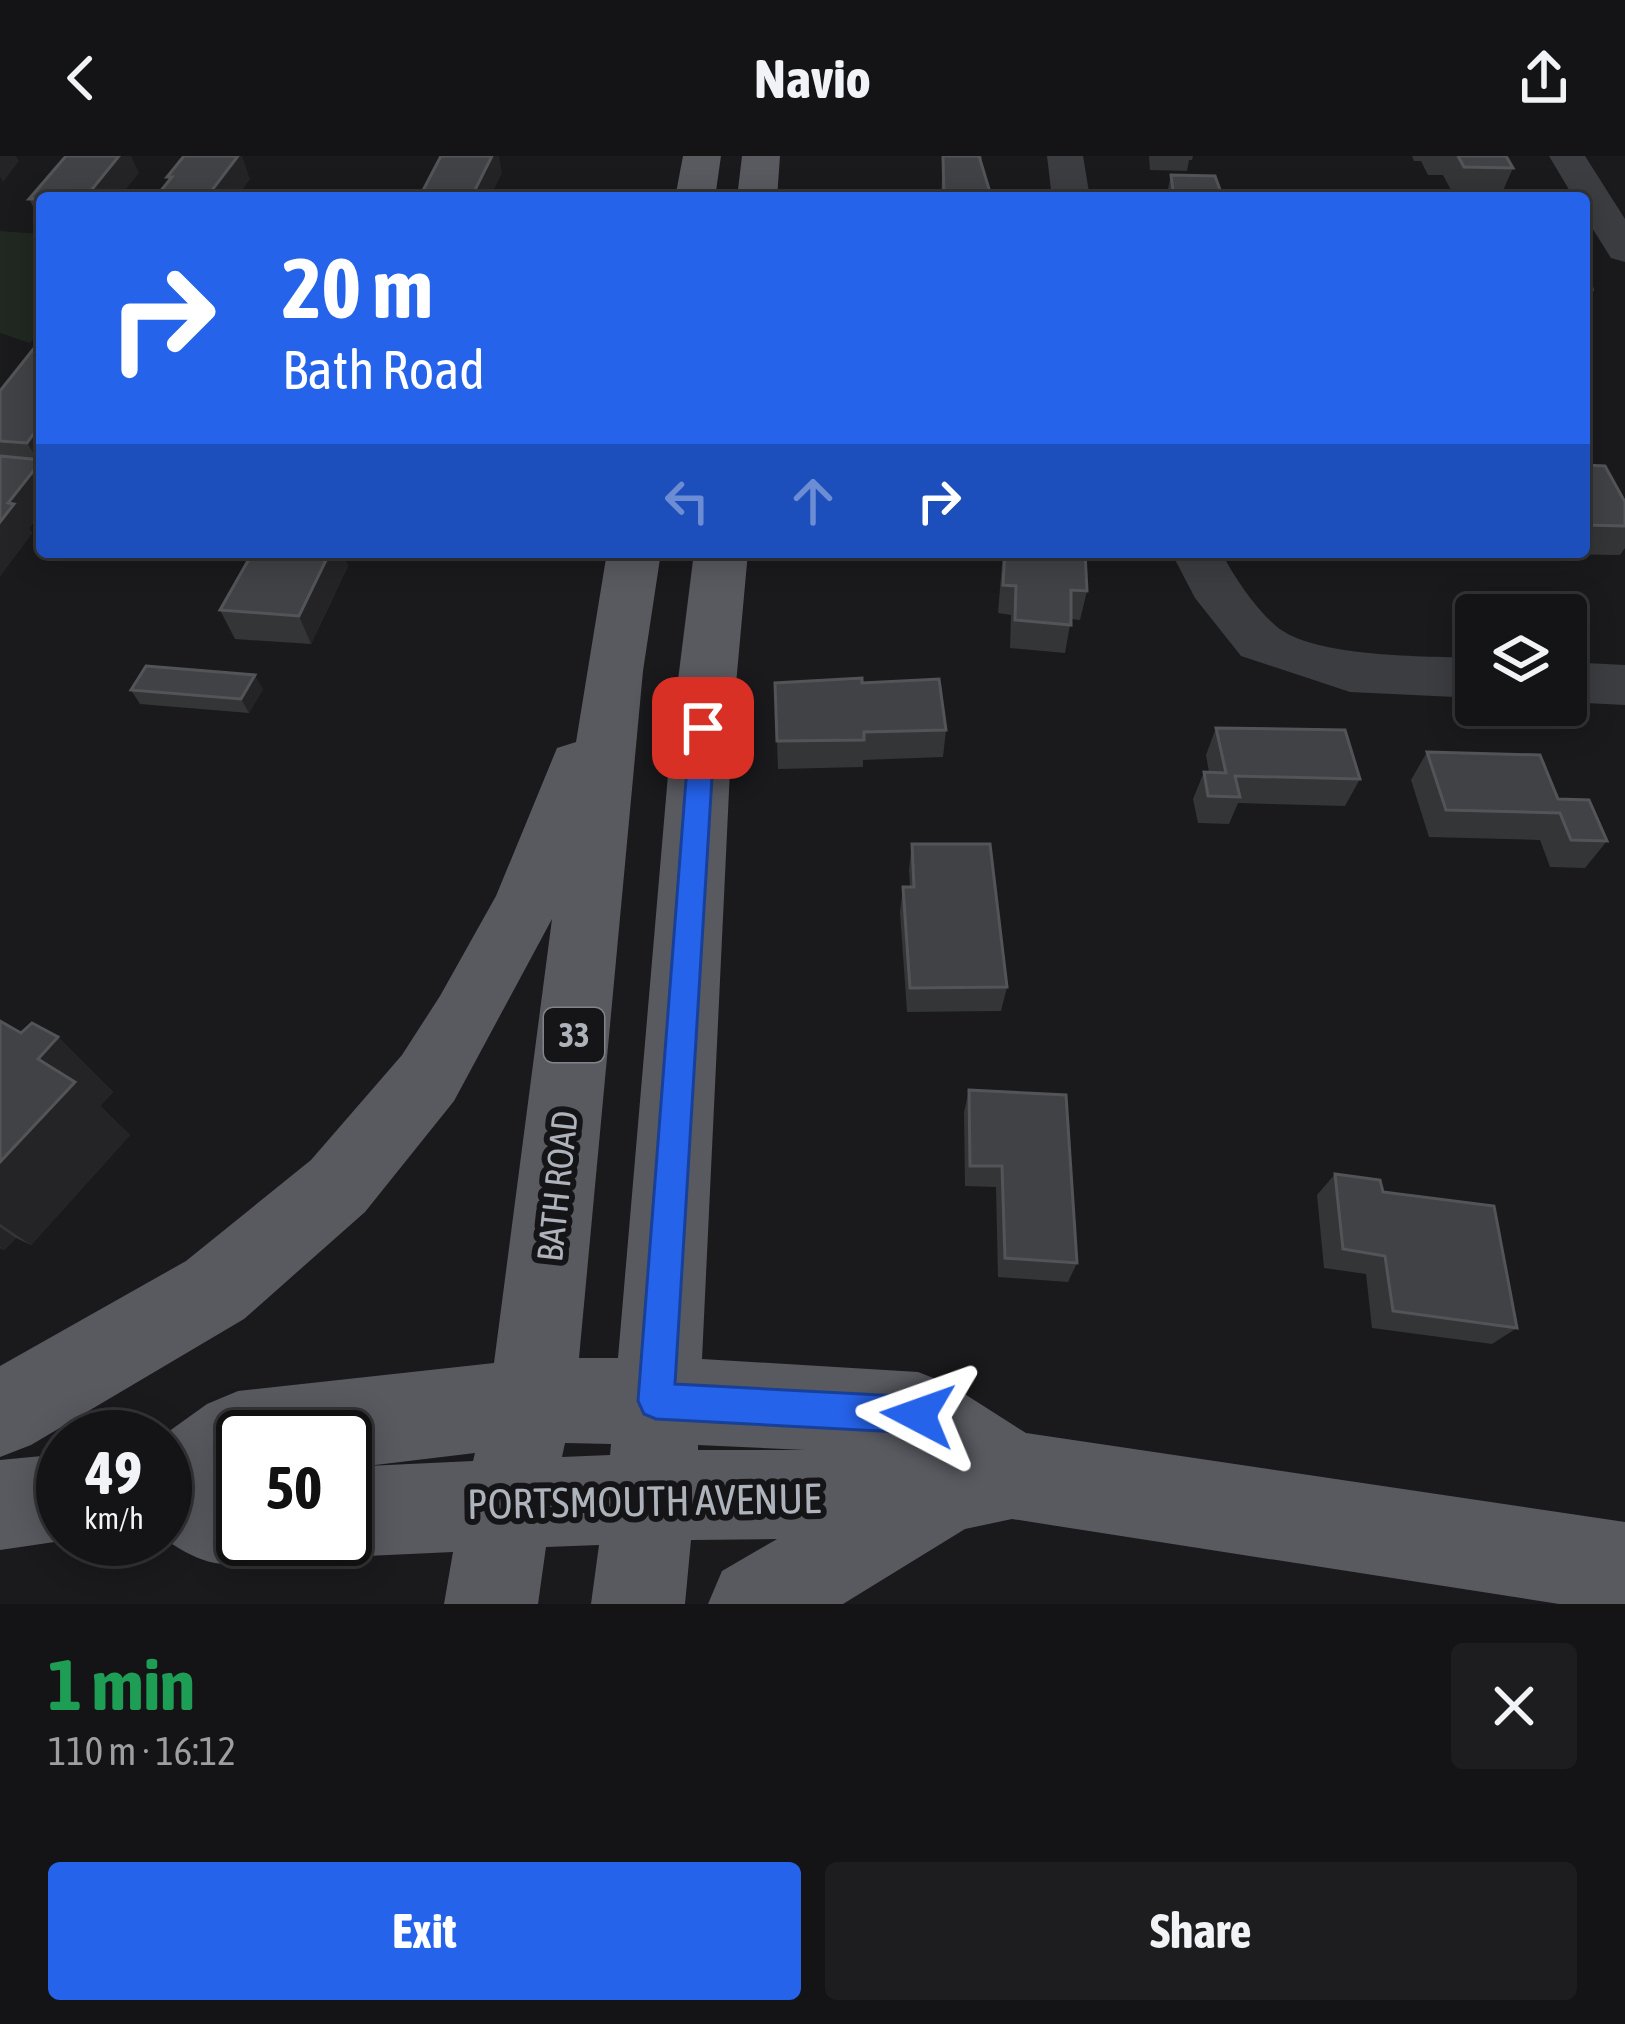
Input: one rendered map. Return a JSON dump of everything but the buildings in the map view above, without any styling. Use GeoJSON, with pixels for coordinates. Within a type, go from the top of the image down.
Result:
{"type":"FeatureCollection","features":[{"type":"Feature","properties":{"kind":"main road"},"geometry":{"type":"LineString","coordinates":[[696,192],[703,156]]}},
{"type":"Feature","properties":{"kind":"main road"},"geometry":{"type":"LineString","coordinates":[[758,192],[761,156]]}},
{"type":"Feature","properties":{"kind":"main road","name":"BATH ROAD"},"geometry":{"type":"LineString","coordinates":[[491,1604],[507,1502],[532,1400],[614,671],[633,558]]}},
{"type":"Feature","properties":{"kind":"main road"},"geometry":{"type":"LineString","coordinates":[[638,1604],[651,1496],[701,751],[720,558]]}},
{"type":"Feature","properties":{"kind":"main road"},"geometry":{"type":"LineString","coordinates":[[0,1414],[215,1290],[338,1186],[428,1078],[527,903],[614,671]]}},
{"type":"Feature","properties":{"kind":"main road","name":"PORTSMOUTH AVENUE"},"geometry":{"type":"LineString","coordinates":[[192,1468],[238,1435],[443,1415],[532,1400],[656,1401],[918,1415],[983,1481]]}},
{"type":"Feature","properties":{"kind":"main road"},"geometry":{"type":"LineString","coordinates":[[755,1604],[983,1481]]}},
{"type":"Feature","properties":{"kind":"main road","name":"PORTSMOUTH AVENUE"},"geometry":{"type":"LineString","coordinates":[[372,1510],[746,1493],[898,1498],[983,1481],[1625,1568]]}},
{"type":"Feature","properties":{"kind":"main road"},"geometry":{"type":"LineString","coordinates":[[0,1505],[36,1502]]}},
{"type":"Feature","properties":{"kind":"street"},"geometry":{"type":"LineString","coordinates":[[1065,156],[1070,192]]}},
{"type":"Feature","properties":{"kind":"street"},"geometry":{"type":"LineString","coordinates":[[1567,156],[1589,192]]}},
{"type":"Feature","properties":{"kind":"street"},"geometry":{"type":"LineString","coordinates":[[1590,193],[1625,250]]}},
{"type":"Feature","properties":{"kind":"street"},"geometry":{"type":"LineString","coordinates":[[1199,558],[1213,586],[1260,644],[1350,672],[1455,677]]}},
{"type":"Feature","properties":{"kind":"street"},"geometry":{"type":"LineString","coordinates":[[1587,683],[1625,686]]}},
{"type":"Feature","properties":{"kind":"shaded area"},"geometry":{"type":"Polygon","coordinates":[[[0,231],[36,234],[36,336],[30,343],[0,333],[0,231]]]}},
{"type":"Feature","properties":{"kind":"route"},"geometry":{"type":"LineString","coordinates":[[703,728],[656,1401],[918,1415]]}}]}
